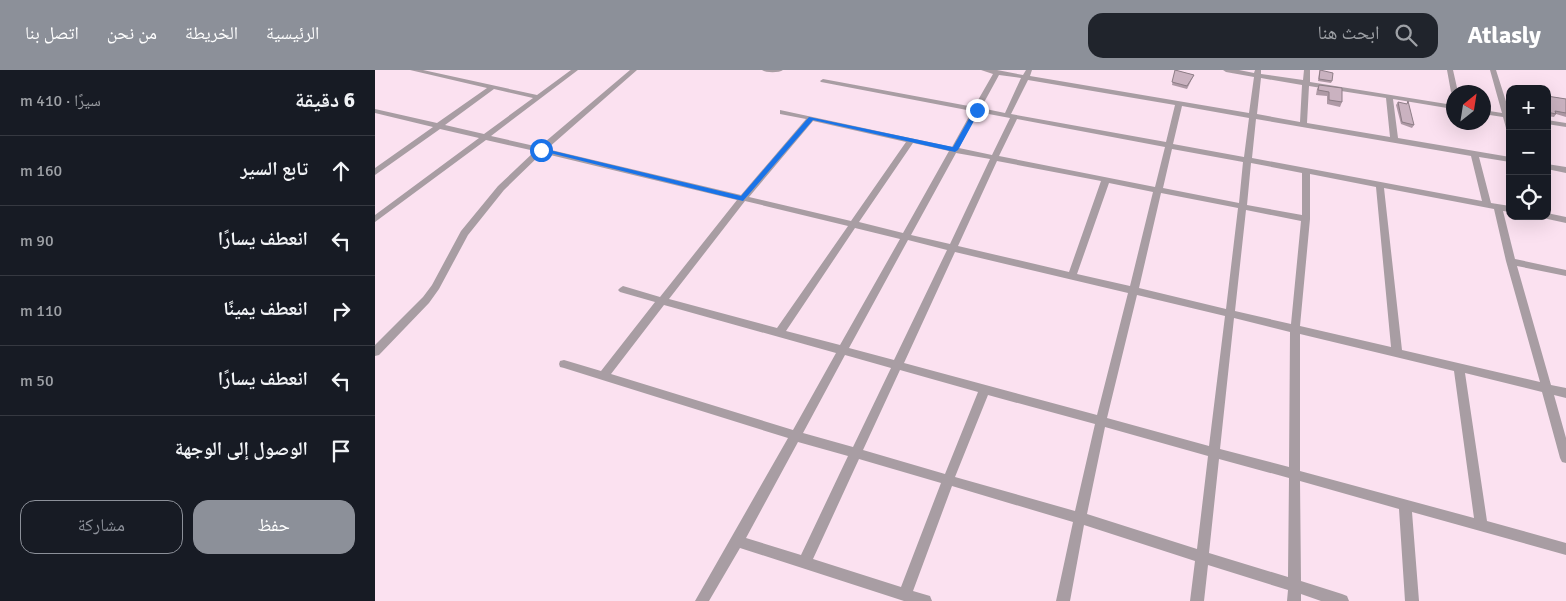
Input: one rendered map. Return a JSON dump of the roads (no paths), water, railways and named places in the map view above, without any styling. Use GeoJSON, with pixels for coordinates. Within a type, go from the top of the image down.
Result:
{"type":"FeatureCollection","features":[{"type":"Feature","properties":{"kind":"street"},"geometry":{"type":"LineString","coordinates":[[413,70],[539,97]]}},
{"type":"Feature","properties":{"kind":"street"},"geometry":{"type":"LineString","coordinates":[[375,219],[575,70]]}},
{"type":"Feature","properties":{"kind":"street"},"geometry":{"type":"LineString","coordinates":[[375,352],[426,300],[436,287],[464,233],[512,176],[634,70]]}},
{"type":"Feature","properties":{"kind":"street"},"geometry":{"type":"LineString","coordinates":[[765,70],[780,70]]}},
{"type":"Feature","properties":{"kind":"street"},"geometry":{"type":"LineString","coordinates":[[984,70],[1027,73],[1179,105],[1506,159]]}},
{"type":"Feature","properties":{"kind":"street"},"geometry":{"type":"LineString","coordinates":[[1226,70],[1257,73],[1306,84],[1446,106]]}},
{"type":"Feature","properties":{"kind":"street"},"geometry":{"type":"LineString","coordinates":[[1303,125],[1307,70]]}},
{"type":"Feature","properties":{"kind":"street"},"geometry":{"type":"LineString","coordinates":[[1450,70],[1453,85]]}},
{"type":"Feature","properties":{"kind":"street"},"geometry":{"type":"LineString","coordinates":[[1493,70],[1506,110]]}},
{"type":"Feature","properties":{"kind":"street"},"geometry":{"type":"LineString","coordinates":[[702,601],[907,237],[997,72]]}},
{"type":"Feature","properties":{"kind":"street"},"geometry":{"type":"LineString","coordinates":[[805,562],[996,158],[1027,73]]}},
{"type":"Feature","properties":{"kind":"street"},"geometry":{"type":"LineString","coordinates":[[1197,601],[1257,73]]}},
{"type":"Feature","properties":{"kind":"street"},"geometry":{"type":"LineString","coordinates":[[823,81],[1506,208]]}},
{"type":"Feature","properties":{"kind":"street"},"geometry":{"type":"LineString","coordinates":[[375,172],[493,87]]}},
{"type":"Feature","properties":{"kind":"street"},"geometry":{"type":"LineString","coordinates":[[1389,97],[1394,140]]}},
{"type":"Feature","properties":{"kind":"street"},"geometry":{"type":"LineString","coordinates":[[1063,601],[1101,421],[1179,105]]}},
{"type":"Feature","properties":{"kind":"street"},"geometry":{"type":"LineString","coordinates":[[375,111],[1566,393]]}},
{"type":"Feature","properties":{"kind":"street"},"geometry":{"type":"LineString","coordinates":[[783,112],[955,150],[1306,219]]}},
{"type":"Feature","properties":{"kind":"street"},"geometry":{"type":"LineString","coordinates":[[1491,113],[1506,116]]}},
{"type":"Feature","properties":{"kind":"street"},"geometry":{"type":"LineString","coordinates":[[603,376],[743,198],[811,118]]}},
{"type":"Feature","properties":{"kind":"street"},"geometry":{"type":"LineString","coordinates":[[1551,123],[1566,125]]}},
{"type":"Feature","properties":{"kind":"street"},"geometry":{"type":"LineString","coordinates":[[779,333],[911,140]]}},
{"type":"Feature","properties":{"kind":"street"},"geometry":{"type":"LineString","coordinates":[[1474,154],[1511,261],[1566,458]]}},
{"type":"Feature","properties":{"kind":"street"},"geometry":{"type":"LineString","coordinates":[[1551,167],[1566,170]]}},
{"type":"Feature","properties":{"kind":"street"},"geometry":{"type":"LineString","coordinates":[[1294,601],[1296,475],[1295,329],[1306,219],[1306,172]]}},
{"type":"Feature","properties":{"kind":"street"},"geometry":{"type":"LineString","coordinates":[[1072,276],[1105,179]]}},
{"type":"Feature","properties":{"kind":"street"},"geometry":{"type":"LineString","coordinates":[[1381,186],[1397,353]]}},
{"type":"Feature","properties":{"kind":"street"},"geometry":{"type":"LineString","coordinates":[[1551,217],[1566,220]]}},
{"type":"Feature","properties":{"kind":"street"},"geometry":{"type":"LineString","coordinates":[[1511,261],[1566,273]]}},
{"type":"Feature","properties":{"kind":"street"},"geometry":{"type":"LineString","coordinates":[[623,290],[1566,548]]}},
{"type":"Feature","properties":{"kind":"street"},"geometry":{"type":"LineString","coordinates":[[564,364],[856,454],[1081,518],[1342,601]]}},
{"type":"Feature","properties":{"kind":"street"},"geometry":{"type":"LineString","coordinates":[[1459,367],[1481,525]]}},
{"type":"Feature","properties":{"kind":"street"},"geometry":{"type":"LineString","coordinates":[[905,594],[985,389]]}},
{"type":"Feature","properties":{"kind":"street"},"geometry":{"type":"LineString","coordinates":[[1405,504],[1412,601]]}},
{"type":"Feature","properties":{"kind":"street"},"geometry":{"type":"LineString","coordinates":[[737,541],[925,601]]}}]}
